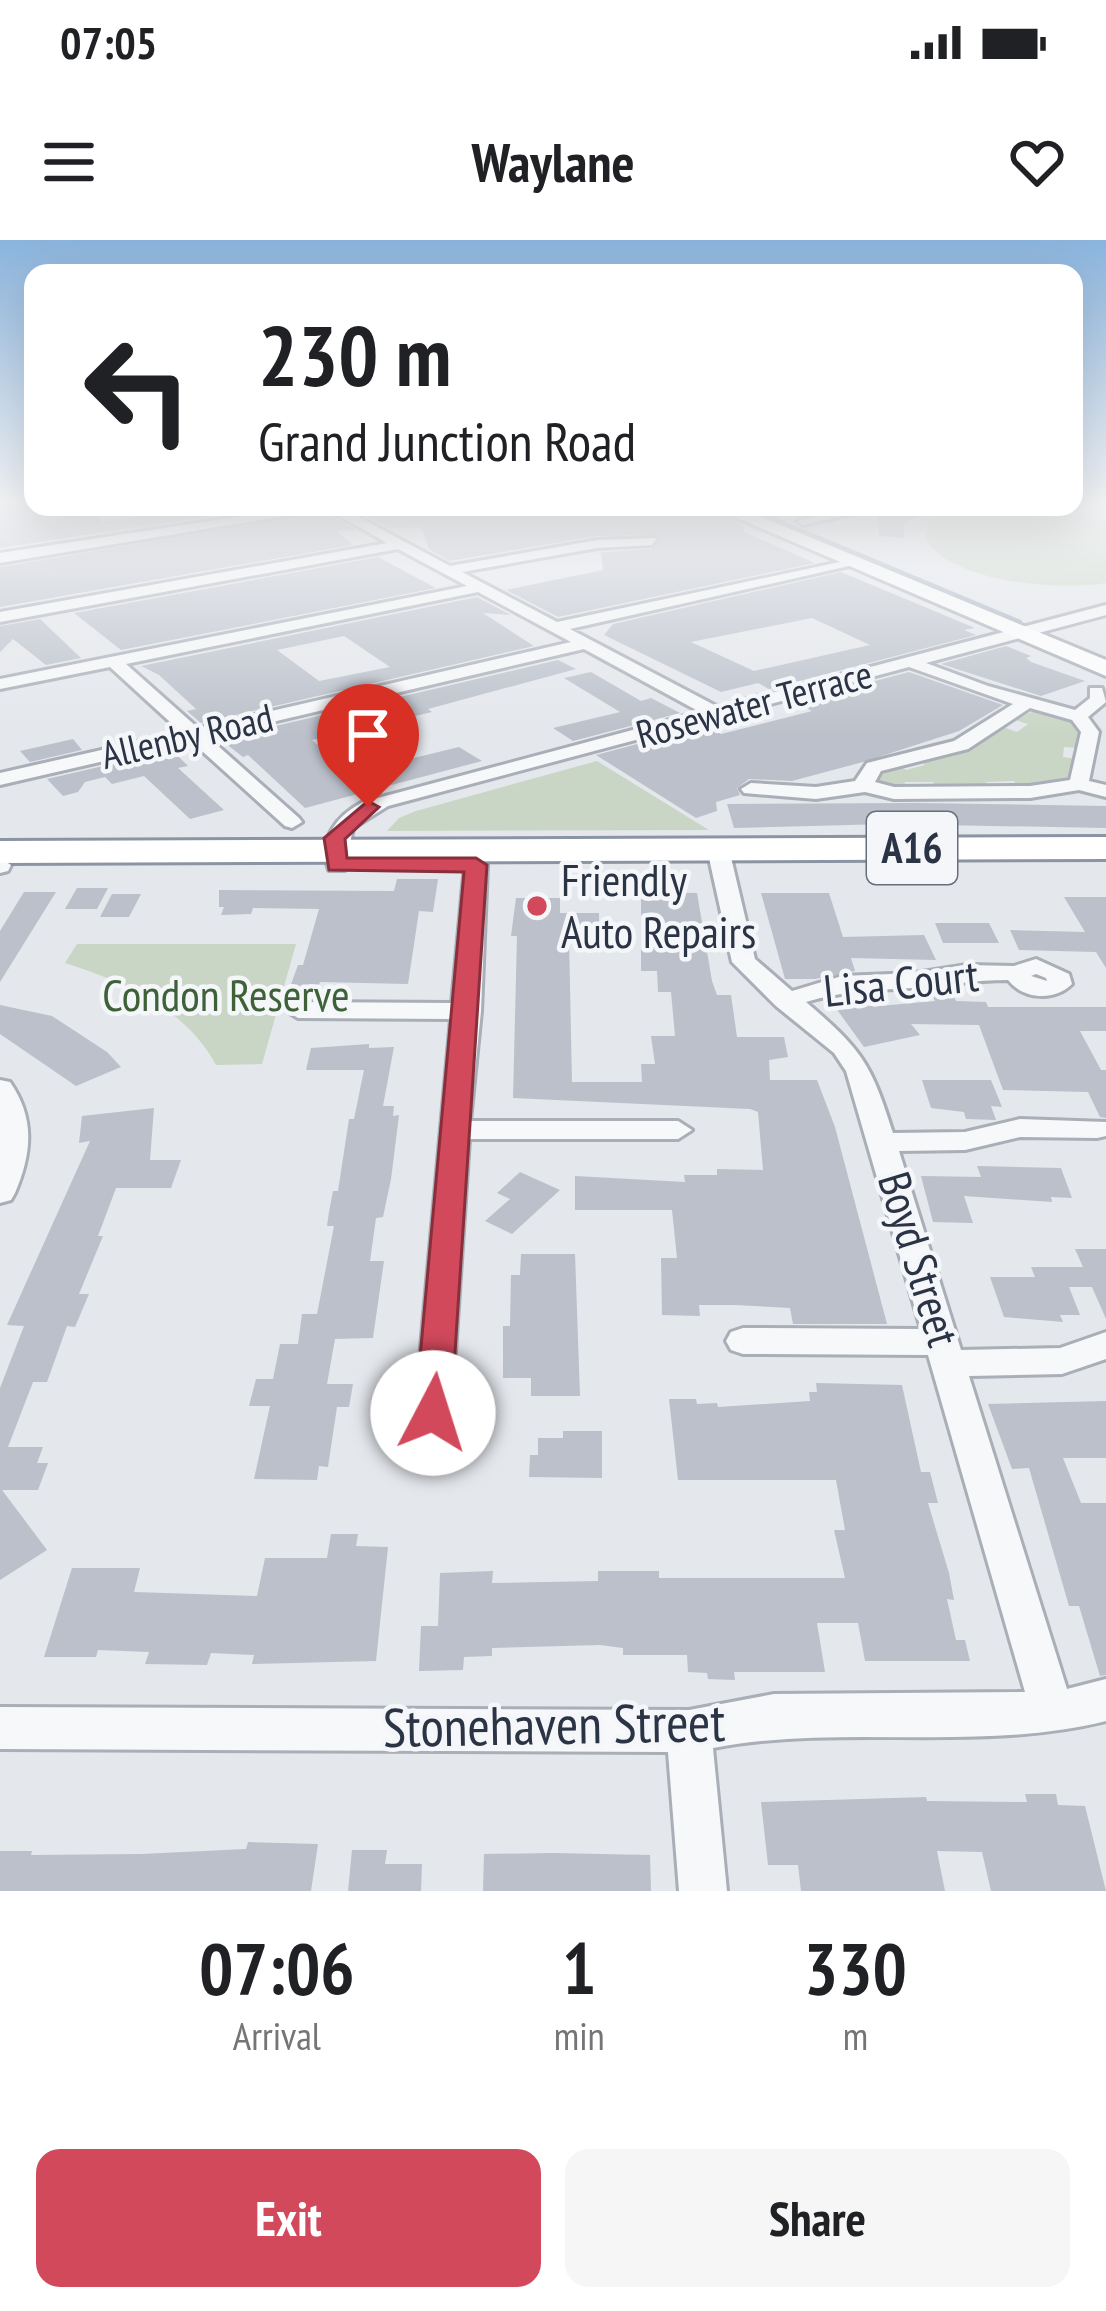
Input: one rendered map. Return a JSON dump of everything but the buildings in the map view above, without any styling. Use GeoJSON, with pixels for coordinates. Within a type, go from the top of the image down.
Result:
{"type":"FeatureCollection","features":[{"type":"Feature","properties":{"kind":"highway","name":"A16"},"geometry":{"type":"LineString","coordinates":[[719,857],[1106,848]]}},
{"type":"Feature","properties":{"kind":"highway","name":"A16"},"geometry":{"type":"LineString","coordinates":[[2,860],[342,855],[1106,862]]}},
{"type":"Feature","properties":{"kind":"main road"},"geometry":{"type":"LineString","coordinates":[[895,581],[1106,669]]}},
{"type":"Feature","properties":{"kind":"main road"},"geometry":{"type":"LineString","coordinates":[[953,581],[1090,637]]}},
{"type":"Feature","properties":{"kind":"street"},"geometry":{"type":"LineString","coordinates":[[0,617],[198,581]]}},
{"type":"Feature","properties":{"kind":"street"},"geometry":{"type":"LineString","coordinates":[[464,581],[717,714]]}},
{"type":"Feature","properties":{"kind":"street"},"geometry":{"type":"LineString","coordinates":[[554,628],[764,581]]}},
{"type":"Feature","properties":{"kind":"street"},"geometry":{"type":"LineString","coordinates":[[0,684],[478,588]]}},
{"type":"Feature","properties":{"kind":"street","name":"Rosewater Terrace"},"geometry":{"type":"LineString","coordinates":[[342,855],[368,824],[402,799],[1106,610]]}},
{"type":"Feature","properties":{"kind":"street","name":"Allenby Road"},"geometry":{"type":"LineString","coordinates":[[0,779],[585,644]]}},
{"type":"Feature","properties":{"kind":"street"},"geometry":{"type":"LineString","coordinates":[[113,661],[292,822]]}},
{"type":"Feature","properties":{"kind":"street"},"geometry":{"type":"LineString","coordinates":[[910,662],[982,691],[1078,716],[1090,732],[1079,784]]}},
{"type":"Feature","properties":{"kind":"street"},"geometry":{"type":"LineString","coordinates":[[1078,716],[1099,699],[1096,692]]}},
{"type":"Feature","properties":{"kind":"street"},"geometry":{"type":"LineString","coordinates":[[865,786],[865,776],[874,767],[961,745],[1028,702]]}},
{"type":"Feature","properties":{"kind":"street"},"geometry":{"type":"LineString","coordinates":[[751,789],[815,794],[865,786],[894,793],[1030,792],[1079,784],[1106,791]]}},
{"type":"Feature","properties":{"kind":"street"},"geometry":{"type":"LineString","coordinates":[[433,1413],[477,857]]}},
{"type":"Feature","properties":{"kind":"street","name":"Boyd Street"},"geometry":{"type":"LineString","coordinates":[[719,857],[744,962],[843,1047],[860,1071],[1053,1713]]}},
{"type":"Feature","properties":{"kind":"street","name":"Lisa Court"},"geometry":{"type":"LineString","coordinates":[[785,1001],[842,982],[1017,973]]}},
{"type":"Feature","properties":{"kind":"street"},"geometry":{"type":"LineString","coordinates":[[298,1010],[468,1011]]}},
{"type":"Feature","properties":{"kind":"street"},"geometry":{"type":"LineString","coordinates":[[0,1088],[13,1108],[15,1131],[11,1171],[0,1193]]}},
{"type":"Feature","properties":{"kind":"street"},"geometry":{"type":"LineString","coordinates":[[884,1142],[965,1141],[1020,1128],[1103,1132]]}},
{"type":"Feature","properties":{"kind":"street"},"geometry":{"type":"LineString","coordinates":[[457,1130],[678,1130]]}},
{"type":"Feature","properties":{"kind":"street"},"geometry":{"type":"LineString","coordinates":[[743,1341],[1062,1361],[1106,1345]]}},
{"type":"Feature","properties":{"kind":"street","name":"Stonehaven Street"},"geometry":{"type":"LineString","coordinates":[[0,1728],[689,1731],[774,1715],[1053,1713],[1106,1700]]}},
{"type":"Feature","properties":{"kind":"street"},"geometry":{"type":"LineString","coordinates":[[689,1731],[703,1891]]}},
{"type":"Feature","properties":{"kind":"green space"},"geometry":{"type":"Polygon","coordinates":[[[1015,581],[1106,581],[1062,586],[1015,581]]]}},
{"type":"Feature","properties":{"kind":"green space"},"geometry":{"type":"Polygon","coordinates":[[[1038,709],[1057,713],[1079,727],[1079,748],[1064,747],[1063,757],[1078,759],[1075,775],[1064,782],[1019,789],[1014,781],[986,782],[989,789],[937,789],[933,782],[905,782],[903,789],[874,784],[874,775],[895,764],[906,770],[925,765],[917,758],[978,743],[1003,727],[1017,732],[1028,724],[1015,720],[1038,709]]]}},
{"type":"Feature","properties":{"kind":"green space"},"geometry":{"type":"Polygon","coordinates":[[[597,761],[709,830],[387,831],[399,818],[416,811],[597,761]]]}},
{"type":"Feature","properties":{"kind":"green space","name":"Condon Reserve"},"geometry":{"type":"Polygon","coordinates":[[[77,944],[296,944],[262,1064],[216,1065],[188,1028],[151,999],[65,963],[77,944]]]}},
{"type":"Feature","properties":{"kind":"waterway"},"geometry":{"type":"LineString","coordinates":[[922,581],[1020,622]]}},
{"type":"Feature","properties":{"kind":"place","name":"Friendly Auto Repairs"},"geometry":{"type":"Point","coordinates":[537,906]}},
{"type":"Feature","properties":{"kind":"route"},"geometry":{"type":"LineString","coordinates":[[368,807],[334,838],[337,865],[476,865],[433,1413]]}}]}
